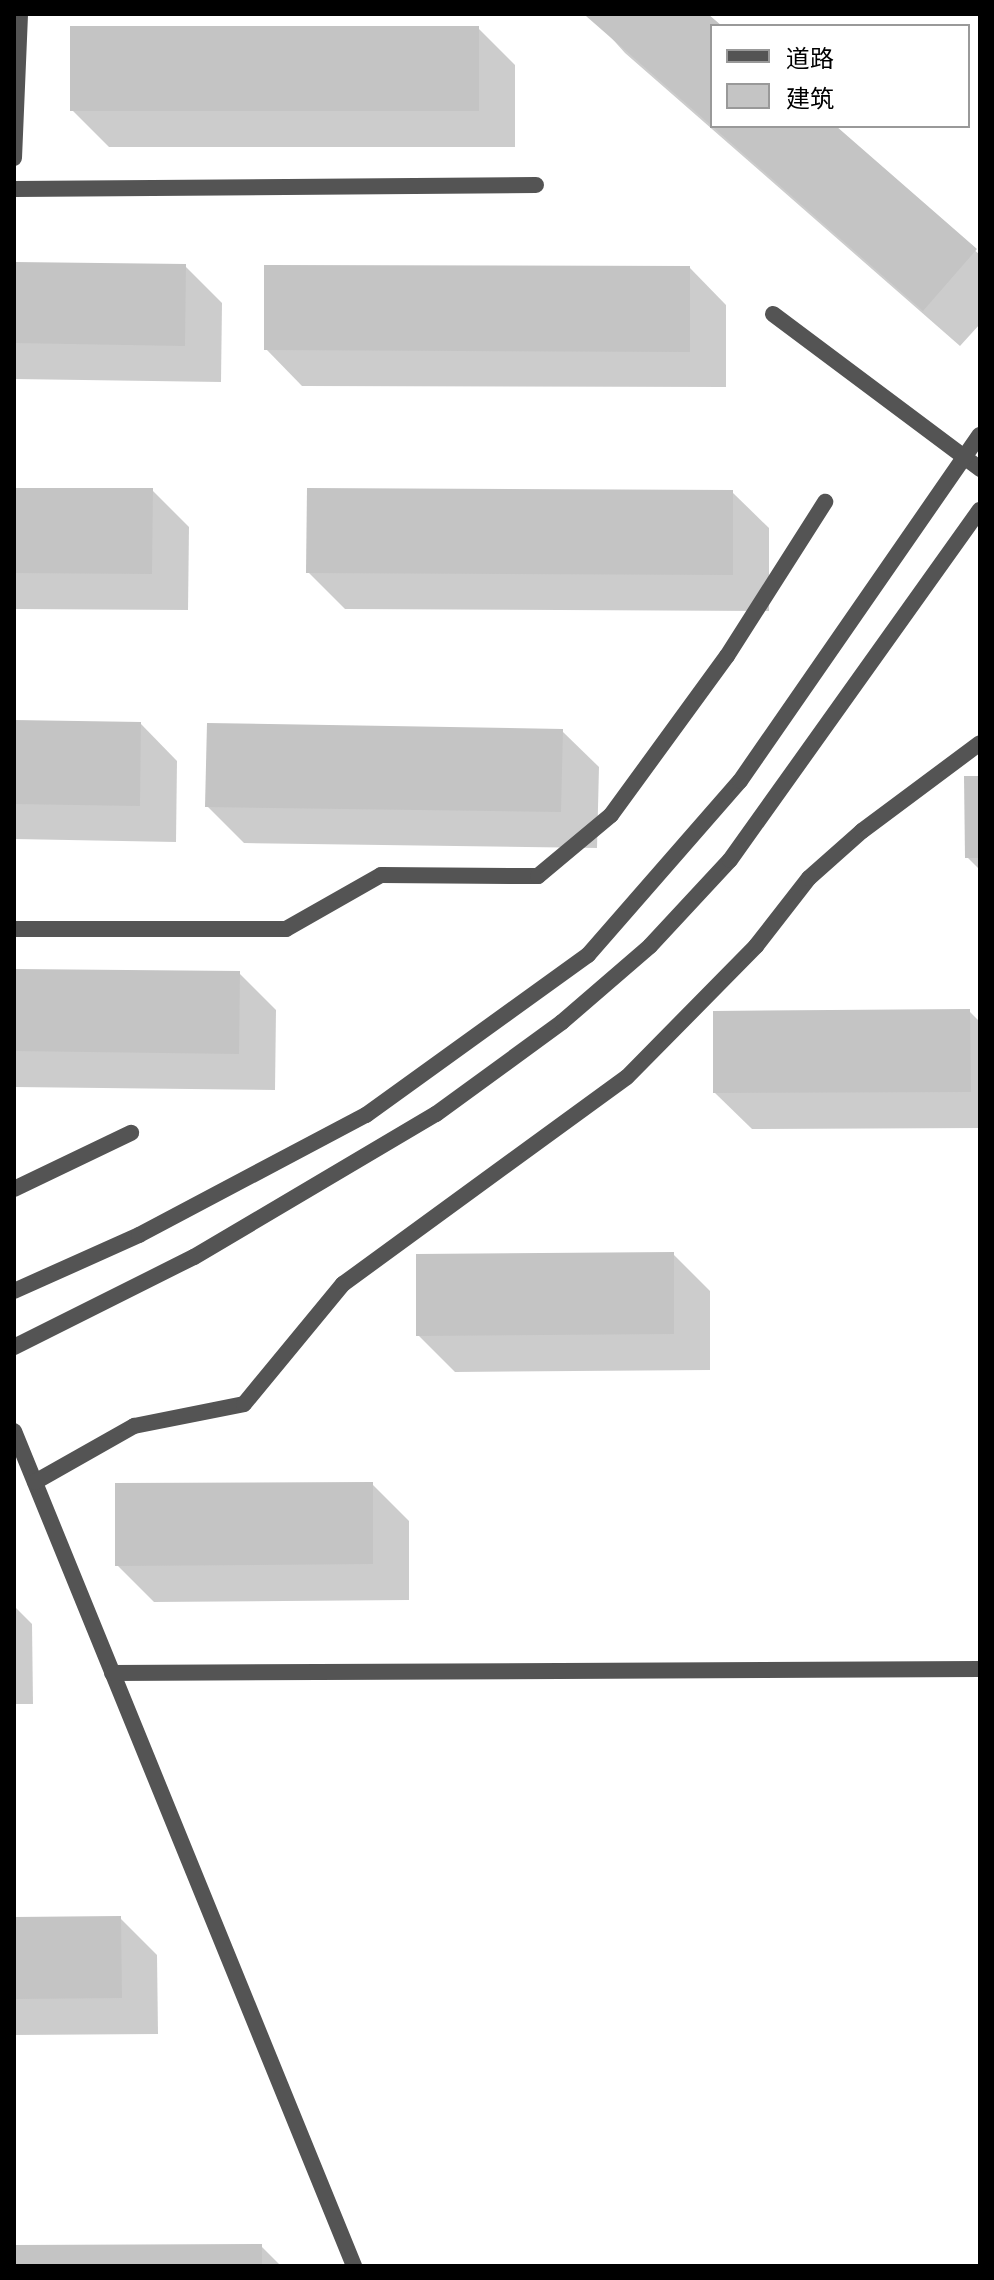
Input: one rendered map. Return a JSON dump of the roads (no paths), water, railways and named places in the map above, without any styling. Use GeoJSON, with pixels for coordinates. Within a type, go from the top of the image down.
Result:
{"type":"FeatureCollection","features":[{"type":"Feature","properties":{"kind":"street"},"geometry":{"type":"LineString","coordinates":[[14,158],[20,14]]}},
{"type":"Feature","properties":{"kind":"street"},"geometry":{"type":"LineString","coordinates":[[14,189],[536,185]]}},
{"type":"Feature","properties":{"kind":"street"},"geometry":{"type":"LineString","coordinates":[[773,314],[980,469]]}},
{"type":"Feature","properties":{"kind":"street"},"geometry":{"type":"LineString","coordinates":[[14,1291],[139,1235],[366,1115],[588,955],[740,781],[980,435]]}},
{"type":"Feature","properties":{"kind":"street"},"geometry":{"type":"LineString","coordinates":[[14,929],[286,929],[381,875],[538,876],[611,815],[727,656],[825,502]]}},
{"type":"Feature","properties":{"kind":"street"},"geometry":{"type":"LineString","coordinates":[[14,1347],[194,1257],[436,1114],[562,1022],[617,974],[730,860],[980,510]]}},
{"type":"Feature","properties":{"kind":"street"},"geometry":{"type":"LineString","coordinates":[[35,1482],[134,1426],[244,1404],[343,1284],[627,1077],[756,946],[809,878],[862,831],[980,743]]}},
{"type":"Feature","properties":{"kind":"street"},"geometry":{"type":"LineString","coordinates":[[14,1189],[131,1133]]}},
{"type":"Feature","properties":{"kind":"street"},"geometry":{"type":"LineString","coordinates":[[14,1431],[354,2266]]}},
{"type":"Feature","properties":{"kind":"street"},"geometry":{"type":"LineString","coordinates":[[112,1673],[980,1669]]}}]}
